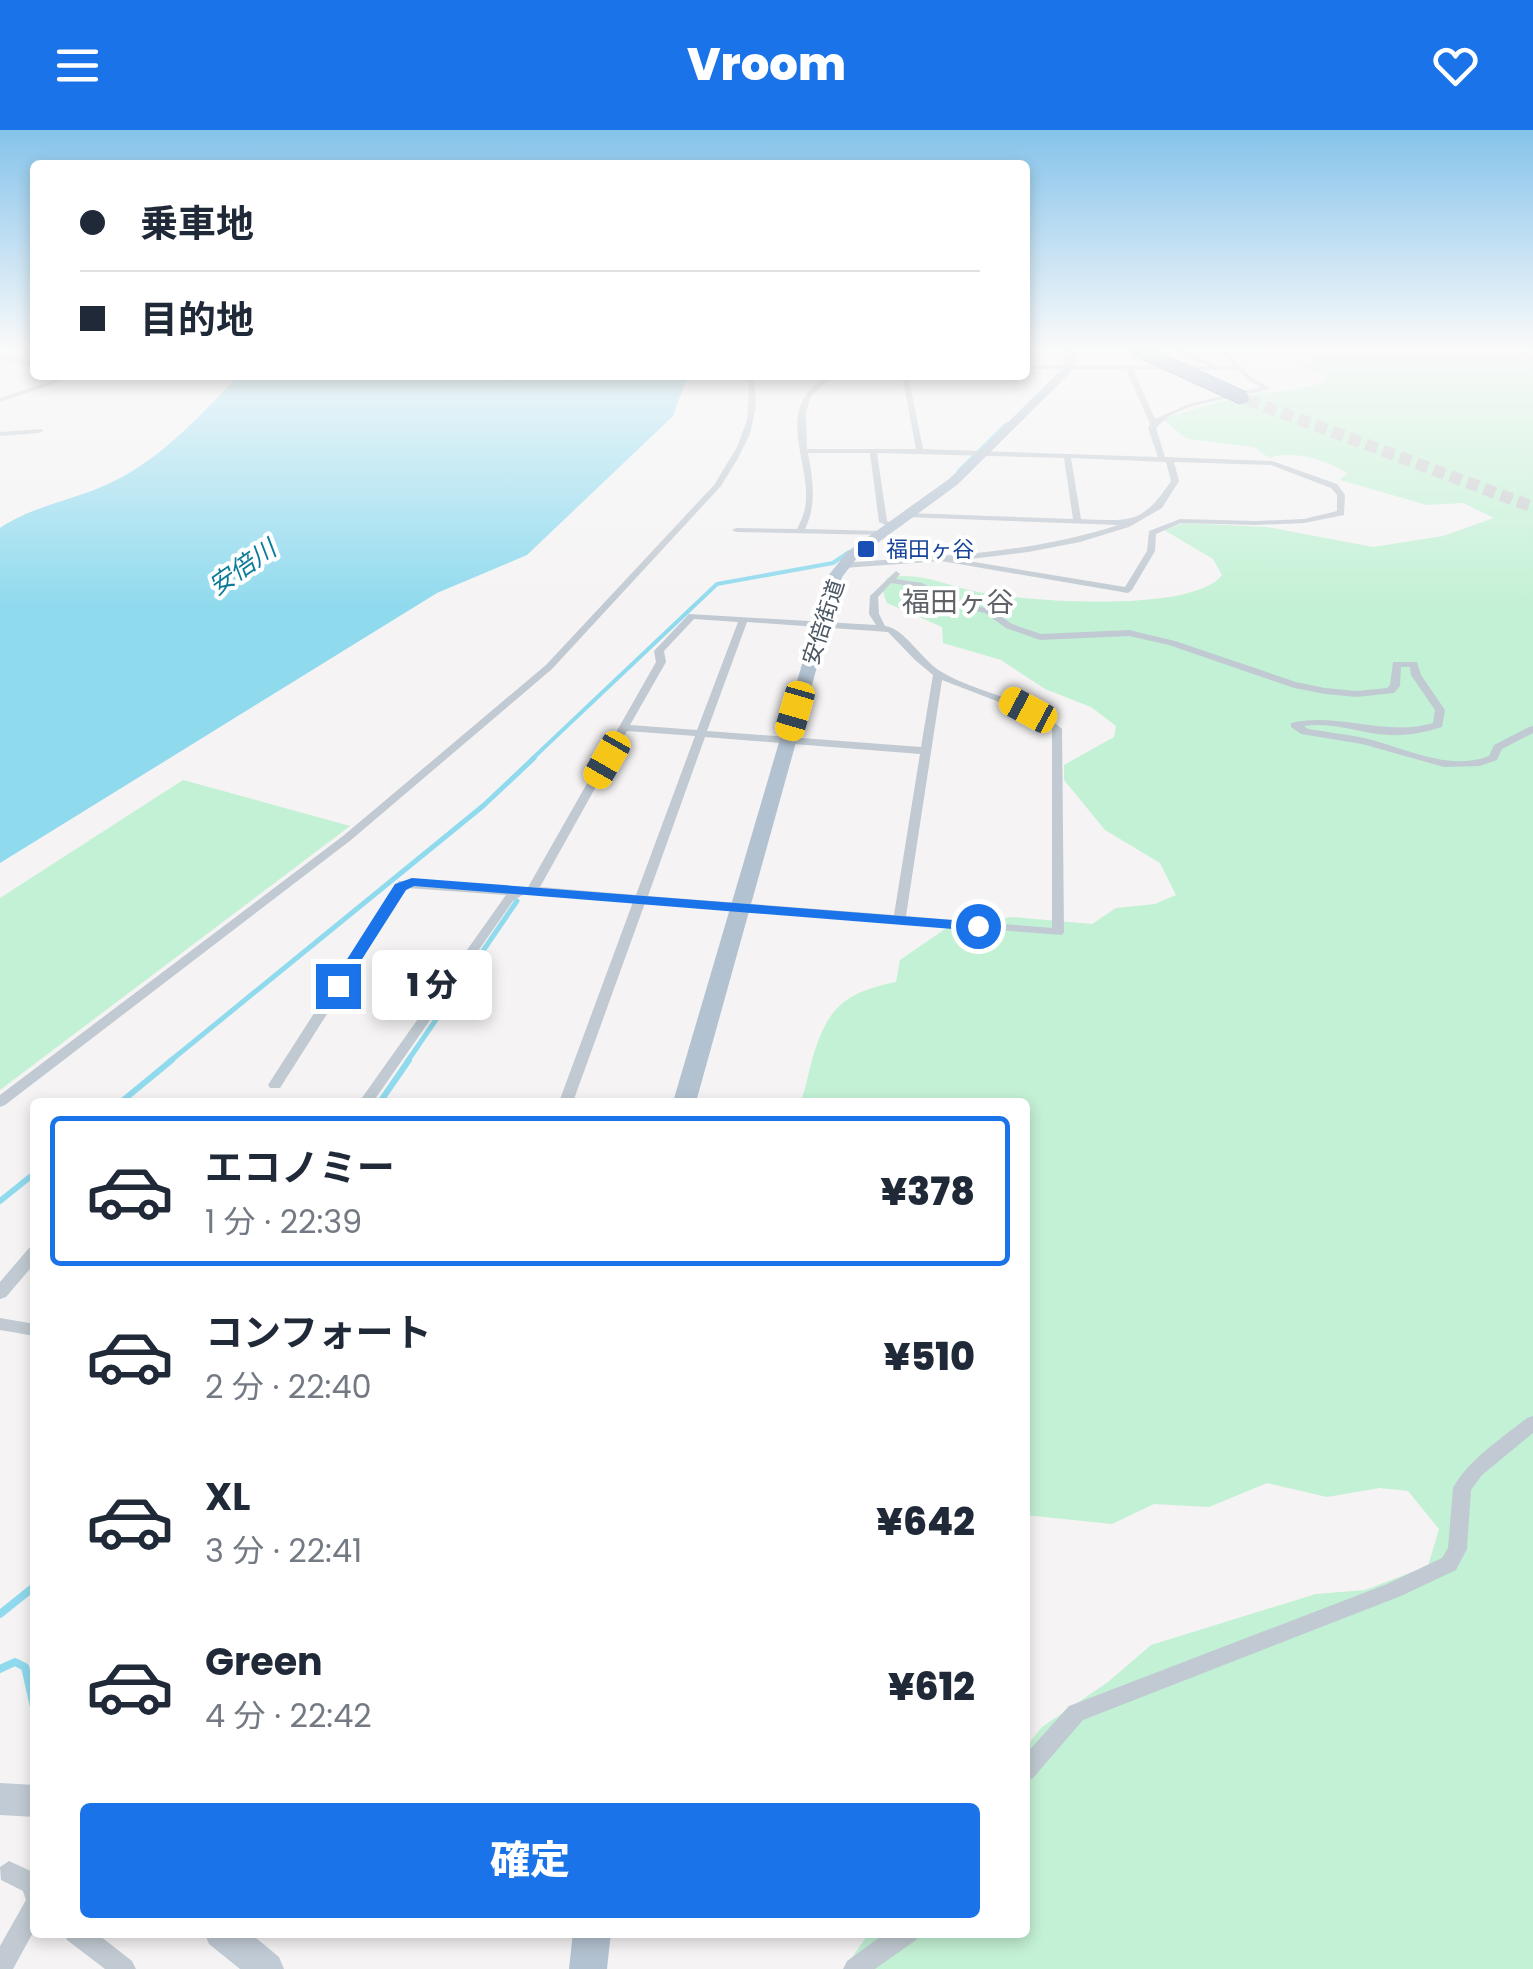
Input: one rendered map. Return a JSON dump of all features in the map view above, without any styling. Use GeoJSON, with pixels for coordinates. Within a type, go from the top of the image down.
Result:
{"type":"FeatureCollection","features":[{"type":"Feature","properties":{"kind":"main road","name":"安倍街道"},"geometry":{"type":"LineString","coordinates":[[685,1098],[829,590],[844,565],[1002,435]]}},
{"type":"Feature","properties":{"kind":"main road"},"geometry":{"type":"LineString","coordinates":[[588,1969],[591,1938]]}},
{"type":"Feature","properties":{"kind":"street"},"geometry":{"type":"LineString","coordinates":[[0,1102],[347,838],[549,668],[717,486],[747,435]]}},
{"type":"Feature","properties":{"kind":"street"},"geometry":{"type":"LineString","coordinates":[[800,530],[812,510],[802,435]]}},
{"type":"Feature","properties":{"kind":"street"},"geometry":{"type":"LineString","coordinates":[[917,435],[920,451]]}},
{"type":"Feature","properties":{"kind":"street"},"geometry":{"type":"LineString","coordinates":[[844,565],[1047,548],[1135,523],[1172,493],[1175,481],[1155,435]]}},
{"type":"Feature","properties":{"kind":"street"},"geometry":{"type":"LineString","coordinates":[[802,450],[1272,463],[1334,486],[1341,495],[1341,513],[1304,521],[1180,521],[1152,533],[1151,551],[1128,590],[930,557]]}},
{"type":"Feature","properties":{"kind":"street"},"geometry":{"type":"LineString","coordinates":[[736,530],[887,530],[873,451]]}},
{"type":"Feature","properties":{"kind":"street"},"geometry":{"type":"LineString","coordinates":[[1067,456],[1078,521]]}},
{"type":"Feature","properties":{"kind":"street"},"geometry":{"type":"LineString","coordinates":[[908,514],[1135,523],[1163,529]]}},
{"type":"Feature","properties":{"kind":"street"},"geometry":{"type":"LineString","coordinates":[[882,628],[874,614],[874,596],[892,581],[904,560]]}},
{"type":"Feature","properties":{"kind":"street"},"geometry":{"type":"LineString","coordinates":[[892,581],[919,586],[962,606],[988,612],[1026,634],[1051,637],[1132,633],[1271,680],[1320,690],[1390,691],[1395,686],[1396,664],[1408,661],[1414,664],[1416,675],[1440,710],[1438,724],[1423,731],[1387,734],[1308,722],[1295,725],[1305,732],[1464,765],[1493,758],[1498,746],[1533,730]]}},
{"type":"Feature","properties":{"kind":"street"},"geometry":{"type":"LineString","coordinates":[[274,1085],[404,884],[641,897],[1058,932],[1057,729],[1009,700],[938,674],[891,629],[692,616],[659,650],[661,662],[532,890]]}},
{"type":"Feature","properties":{"kind":"street"},"geometry":{"type":"LineString","coordinates":[[567,1098],[743,620]]}},
{"type":"Feature","properties":{"kind":"street"},"geometry":{"type":"LineString","coordinates":[[899,920],[938,674]]}},
{"type":"Feature","properties":{"kind":"street"},"geometry":{"type":"LineString","coordinates":[[626,728],[926,751]]}},
{"type":"Feature","properties":{"kind":"street"},"geometry":{"type":"LineString","coordinates":[[369,1098],[517,892]]}},
{"type":"Feature","properties":{"kind":"street"},"geometry":{"type":"LineString","coordinates":[[0,1293],[30,1258]]}},
{"type":"Feature","properties":{"kind":"street"},"geometry":{"type":"LineString","coordinates":[[0,1324],[30,1329]]}},
{"type":"Feature","properties":{"kind":"street"},"geometry":{"type":"LineString","coordinates":[[1030,1765],[1076,1713],[1394,1590],[1449,1564],[1457,1550],[1462,1488],[1476,1470],[1533,1423]]}},
{"type":"Feature","properties":{"kind":"street"},"geometry":{"type":"LineString","coordinates":[[0,1799],[30,1800]]}},
{"type":"Feature","properties":{"kind":"street"},"geometry":{"type":"LineString","coordinates":[[9,1872],[30,1882]]}},
{"type":"Feature","properties":{"kind":"street"},"geometry":{"type":"LineString","coordinates":[[0,1969],[30,1915]]}},
{"type":"Feature","properties":{"kind":"street"},"geometry":{"type":"LineString","coordinates":[[82,1938],[124,1969]]}},
{"type":"Feature","properties":{"kind":"street"},"geometry":{"type":"LineString","coordinates":[[229,1938],[267,1969]]}},
{"type":"Feature","properties":{"kind":"street"},"geometry":{"type":"LineString","coordinates":[[856,1969],[900,1938]]}},
{"type":"Feature","properties":{"kind":"green space"},"geometry":{"type":"Polygon","coordinates":[[[1182,435],[1533,435],[1533,1969],[844,1969],[866,1938],[1030,1938],[1030,1742],[1042,1727],[1108,1682],[1151,1645],[1316,1594],[1365,1590],[1428,1566],[1439,1529],[1408,1491],[1380,1488],[1327,1497],[1267,1483],[1209,1507],[1154,1504],[1112,1524],[1030,1516],[1030,1098],[802,1098],[823,1030],[839,1006],[862,992],[896,982],[900,960],[951,925],[1013,917],[1092,924],[1116,908],[1155,904],[1176,895],[1160,863],[1105,830],[1064,780],[1064,765],[1114,737],[1116,726],[1091,707],[1045,689],[1001,660],[943,643],[942,627],[887,603],[882,589],[887,578],[918,577],[1023,598],[1141,600],[1204,588],[1222,575],[1213,559],[1164,530],[1184,523],[1267,527],[1373,547],[1443,536],[1494,518],[1463,503],[1427,505],[1340,480],[1347,473],[1309,457],[1269,458],[1254,447],[1187,439],[1182,435]]]}},
{"type":"Feature","properties":{"kind":"green space"},"geometry":{"type":"Polygon","coordinates":[[[183,780],[350,826],[0,1090],[0,898],[183,780]]]}},
{"type":"Feature","properties":{"kind":"water","name":"安倍川"},"geometry":{"type":"Polygon","coordinates":[[[179,435],[653,435],[527,555],[437,593],[0,863],[0,528],[107,484],[155,456],[179,435]]]}},
{"type":"Feature","properties":{"kind":"waterway"},"geometry":{"type":"LineString","coordinates":[[958,471],[995,435]]}},
{"type":"Feature","properties":{"kind":"waterway"},"geometry":{"type":"LineString","coordinates":[[531,760],[717,584],[833,563],[849,552]]}},
{"type":"Feature","properties":{"kind":"waterway"},"geometry":{"type":"LineString","coordinates":[[169,1062],[483,806],[534,758]]}},
{"type":"Feature","properties":{"kind":"waterway"},"geometry":{"type":"LineString","coordinates":[[407,1062],[517,901]]}},
{"type":"Feature","properties":{"kind":"waterway"},"geometry":{"type":"LineString","coordinates":[[126,1098],[172,1060]]}},
{"type":"Feature","properties":{"kind":"waterway"},"geometry":{"type":"LineString","coordinates":[[383,1098],[409,1060]]}},
{"type":"Feature","properties":{"kind":"waterway"},"geometry":{"type":"LineString","coordinates":[[0,1201],[30,1177]]}},
{"type":"Feature","properties":{"kind":"waterway"},"geometry":{"type":"LineString","coordinates":[[0,1614],[30,1590]]}},
{"type":"Feature","properties":{"kind":"waterway"},"geometry":{"type":"LineString","coordinates":[[0,1669],[15,1662],[25,1667],[30,1689]]}},
{"type":"Feature","properties":{"kind":"tunnel"},"geometry":{"type":"LineString","coordinates":[[1341,435],[1533,507]]}},
{"type":"Feature","properties":{"kind":"place","name":"福田ヶ谷"},"geometry":{"type":"Point","coordinates":[866,549]}},
{"type":"Feature","properties":{"kind":"district","name":"福田ヶ谷"},"geometry":{"type":"Point","coordinates":[958,602]}},
{"type":"Feature","properties":{"kind":"route"},"geometry":{"type":"LineString","coordinates":[[338,986],[400,887],[412,882],[978,926]]}}]}
